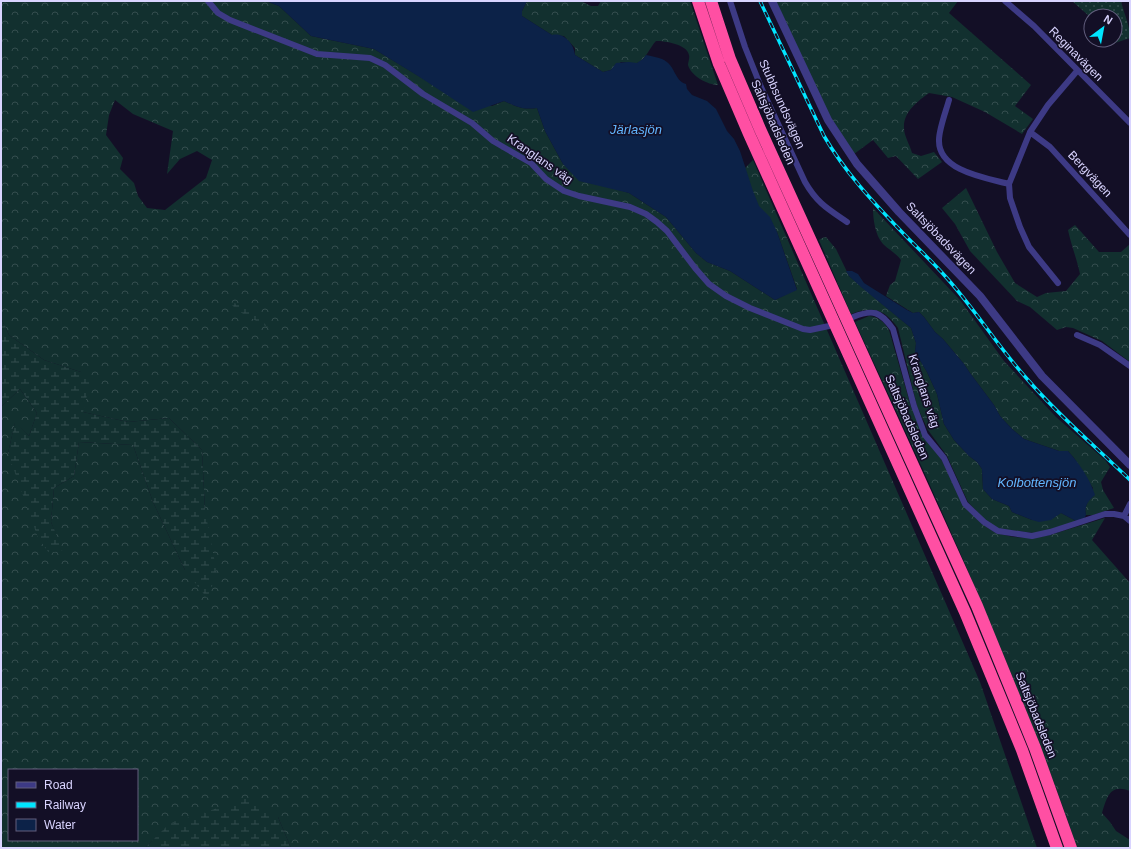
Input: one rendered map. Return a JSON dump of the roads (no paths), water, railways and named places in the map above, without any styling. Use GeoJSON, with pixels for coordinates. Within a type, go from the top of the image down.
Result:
{"type":"FeatureCollection","features":[{"type":"Feature","properties":{"kind":"highway"},"geometry":{"type":"LineString","coordinates":[[698,1],[719,64],[749,134],[965,612],[1022,750],[1057,848]]}},
{"type":"Feature","properties":{"kind":"highway","name":"Saltsjöbadsleden"},"geometry":{"type":"LineString","coordinates":[[711,1],[730,59],[760,129],[977,606],[1035,748],[1071,848]]}},
{"type":"Feature","properties":{"kind":"street","name":"Kranglans väg"},"geometry":{"type":"LineString","coordinates":[[208,1],[218,13],[230,20],[317,54],[370,58],[385,65],[423,94],[472,123],[493,141],[531,163],[546,179],[564,191],[578,196],[630,207],[646,214],[668,231],[695,268],[709,284],[726,296],[750,308],[802,329],[810,330],[829,326]]}},
{"type":"Feature","properties":{"kind":"street","name":"Stubbsundsvägen"},"geometry":{"type":"LineString","coordinates":[[730,1],[745,47],[805,182],[816,200],[847,222]]}},
{"type":"Feature","properties":{"kind":"street","name":"Saltsjöbadsvägen"},"geometry":{"type":"LineString","coordinates":[[772,1],[828,120],[857,164],[899,212],[980,296],[1042,376],[1130,465]]}},
{"type":"Feature","properties":{"kind":"street","name":"Reginavägen"},"geometry":{"type":"LineString","coordinates":[[1005,1],[1034,26],[1130,123]]}},
{"type":"Feature","properties":{"kind":"street"},"geometry":{"type":"LineString","coordinates":[[1058,283],[1030,248],[1020,227],[1010,198],[1009,184],[1030,132],[1048,105],[1077,71]]}},
{"type":"Feature","properties":{"kind":"street"},"geometry":{"type":"LineString","coordinates":[[949,100],[939,140],[942,154],[952,164],[961,170],[1009,184]]}},
{"type":"Feature","properties":{"kind":"street","name":"Bergvägen"},"geometry":{"type":"LineString","coordinates":[[1030,132],[1050,147],[1130,235]]}},
{"type":"Feature","properties":{"kind":"street","name":"Kranglans väg"},"geometry":{"type":"LineString","coordinates":[[853,317],[866,312],[876,313],[886,320],[893,329],[914,406],[925,435],[944,458],[966,504],[984,522],[998,531],[1032,536],[1050,532],[1104,514],[1124,516]]}},
{"type":"Feature","properties":{"kind":"street"},"geometry":{"type":"LineString","coordinates":[[1077,335],[1100,345],[1130,366]]}},
{"type":"Feature","properties":{"kind":"street"},"geometry":{"type":"LineString","coordinates":[[1130,504],[1124,516],[1130,521]]}},
{"type":"Feature","properties":{"kind":"water","name":"Järlasjön"},"geometry":{"type":"Polygon","coordinates":[[[266,1],[527,1],[522,11],[522,16],[552,35],[561,35],[564,37],[573,47],[575,55],[603,72],[611,70],[616,63],[637,63],[646,55],[662,59],[670,65],[679,80],[686,84],[687,89],[692,95],[707,101],[716,109],[727,131],[734,139],[740,151],[759,206],[770,217],[777,232],[797,290],[775,300],[730,271],[707,262],[696,253],[666,217],[629,193],[579,181],[563,164],[545,131],[537,108],[520,108],[504,101],[473,112],[374,49],[311,36],[279,6],[266,1]]]}},
{"type":"Feature","properties":{"kind":"water","name":"Kolbottensjön"},"geometry":{"type":"Polygon","coordinates":[[[846,271],[852,271],[858,274],[864,283],[907,310],[913,313],[919,312],[964,364],[994,405],[1000,416],[1024,439],[1059,451],[1068,451],[1084,472],[1095,495],[1087,504],[1084,519],[1076,521],[1061,513],[1051,520],[1039,522],[1012,512],[1009,506],[992,499],[983,489],[982,469],[977,462],[954,440],[944,424],[937,394],[927,372],[915,352],[916,343],[911,328],[861,287],[849,276],[846,271]]]}},
{"type":"Feature","properties":{"kind":"railway"},"geometry":{"type":"LineString","coordinates":[[760,1],[824,136],[859,186],[956,289],[1017,367],[1040,393],[1065,419],[1130,480]]}}]}
